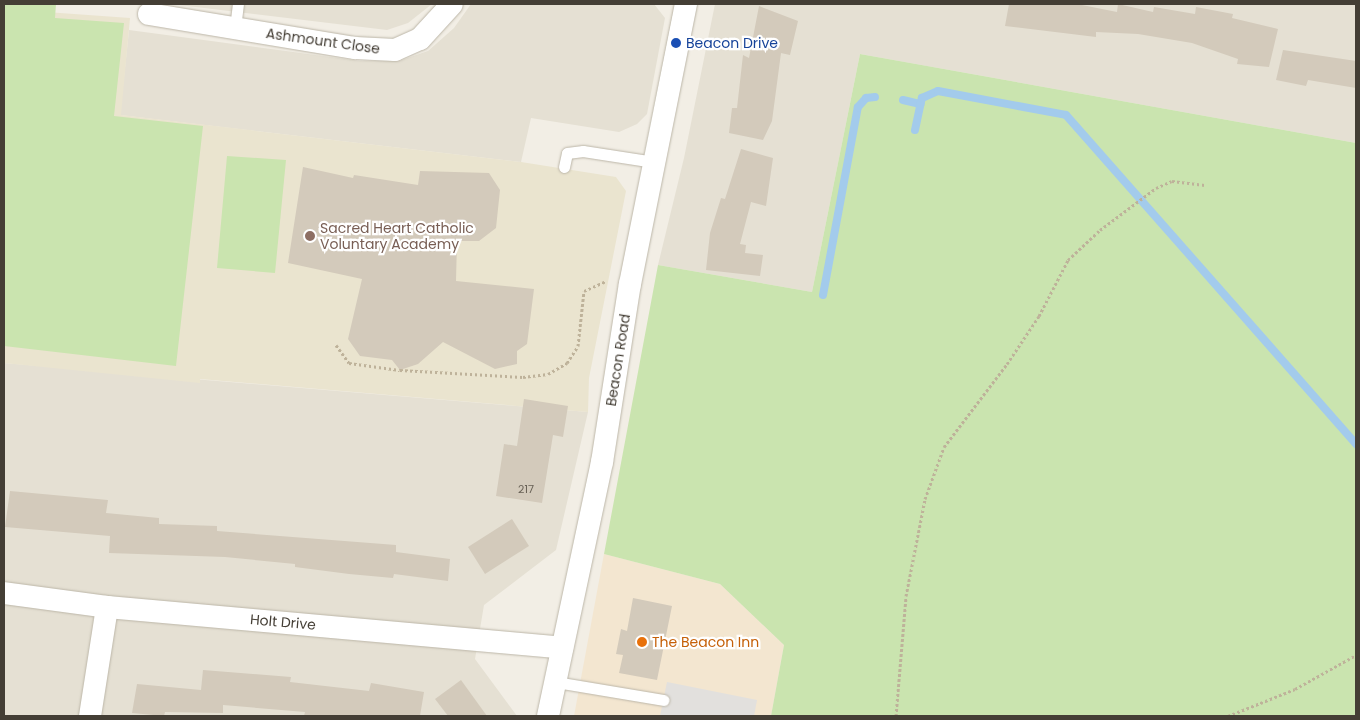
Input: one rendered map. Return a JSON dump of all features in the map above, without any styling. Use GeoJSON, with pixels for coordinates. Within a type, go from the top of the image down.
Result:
{"type":"FeatureCollection","features":[{"type":"Feature","properties":{"kind":"street","name":"Ashmount Close"},"geometry":{"type":"LineString","coordinates":[[149,14],[355,48],[395,50],[420,39],[452,4]]}},
{"type":"Feature","properties":{"kind":"street","name":"Beacon Road"},"geometry":{"type":"LineString","coordinates":[[548,716],[602,462],[630,284],[686,4]]}},
{"type":"Feature","properties":{"kind":"street","name":"Holt Drive"},"geometry":{"type":"LineString","coordinates":[[4,593],[107,607],[562,648]]}},
{"type":"Feature","properties":{"kind":"street"},"geometry":{"type":"LineString","coordinates":[[90,716],[107,607]]}},
{"type":"Feature","properties":{"kind":"lane"},"geometry":{"type":"LineString","coordinates":[[235,28],[238,4]]}},
{"type":"Feature","properties":{"kind":"lane"},"geometry":{"type":"LineString","coordinates":[[564,167],[567,153],[583,151],[654,162]]}},
{"type":"Feature","properties":{"kind":"lane"},"geometry":{"type":"LineString","coordinates":[[556,682],[664,700]]}},
{"type":"Feature","properties":{"kind":"path"},"geometry":{"type":"LineString","coordinates":[[896,716],[906,596],[925,499],[944,447],[1013,356],[1039,316],[1068,260],[1124,212],[1156,188],[1172,181],[1205,185]]}},
{"type":"Feature","properties":{"kind":"path"},"geometry":{"type":"LineString","coordinates":[[336,345],[349,363],[383,368],[523,377],[548,374],[567,363],[578,346],[584,291],[608,280]]}},
{"type":"Feature","properties":{"kind":"path"},"geometry":{"type":"LineString","coordinates":[[1228,716],[1295,689],[1356,655]]}},
{"type":"Feature","properties":{"kind":"shaded area"},"geometry":{"type":"Polygon","coordinates":[[[171,4],[432,4],[408,23],[387,30],[171,4]]]}},
{"type":"Feature","properties":{"kind":"shaded area"},"geometry":{"type":"Polygon","coordinates":[[[471,4],[654,4],[665,18],[647,114],[637,124],[619,132],[531,118],[521,162],[120,115],[129,30],[360,61],[399,61],[428,51],[454,28],[471,4]]]}},
{"type":"Feature","properties":{"kind":"shaded area"},"geometry":{"type":"Polygon","coordinates":[[[715,4],[1356,4],[1356,143],[860,54],[812,292],[658,265],[684,158],[715,4]]]}},
{"type":"Feature","properties":{"kind":"shaded area","name":"Sacred Heart Catholic Voluntary Academy"},"geometry":{"type":"Polygon","coordinates":[[[4,9],[130,18],[121,115],[521,162],[616,177],[626,191],[589,378],[588,412],[200,379],[200,383],[4,363],[4,9]]]}},
{"type":"Feature","properties":{"kind":"shaded area"},"geometry":{"type":"Polygon","coordinates":[[[4,363],[588,412],[556,550],[484,605],[475,659],[517,716],[4,716],[4,363]]]}},
{"type":"Feature","properties":{"kind":"shaded area"},"geometry":{"type":"Polygon","coordinates":[[[604,554],[720,584],[784,645],[771,716],[574,716],[604,554]]]}},
{"type":"Feature","properties":{"kind":"shaded area"},"geometry":{"type":"Polygon","coordinates":[[[667,682],[757,700],[754,716],[660,716],[667,682]]]}},
{"type":"Feature","properties":{"kind":"green space"},"geometry":{"type":"Polygon","coordinates":[[[4,4],[56,4],[55,18],[124,23],[114,116],[203,126],[176,366],[4,346],[4,4]]]}},
{"type":"Feature","properties":{"kind":"green space"},"geometry":{"type":"Polygon","coordinates":[[[860,54],[1356,143],[1356,716],[771,716],[784,645],[720,584],[604,554],[658,265],[812,292],[860,54]]]}},
{"type":"Feature","properties":{"kind":"green space"},"geometry":{"type":"Polygon","coordinates":[[[227,156],[286,160],[275,273],[217,268],[227,156]]]}},
{"type":"Feature","properties":{"kind":"building"},"geometry":{"type":"Polygon","coordinates":[[[1009,4],[1077,4],[1117,12],[1118,4],[1153,12],[1154,7],[1195,14],[1196,7],[1233,14],[1232,18],[1278,29],[1269,67],[1237,64],[1238,59],[1192,43],[1138,34],[1096,32],[1096,37],[1005,26],[1009,4]]]}},
{"type":"Feature","properties":{"kind":"building"},"geometry":{"type":"Polygon","coordinates":[[[759,6],[798,21],[790,55],[781,53],[772,121],[763,140],[729,133],[732,108],[737,108],[743,55],[749,58],[759,6]]]}},
{"type":"Feature","properties":{"kind":"building"},"geometry":{"type":"Polygon","coordinates":[[[1283,50],[1356,61],[1356,88],[1308,80],[1306,86],[1276,80],[1283,50]]]}},
{"type":"Feature","properties":{"kind":"building"},"geometry":{"type":"Polygon","coordinates":[[[741,149],[773,158],[766,206],[751,202],[740,244],[746,245],[745,253],[763,255],[760,276],[706,270],[710,233],[721,198],[725,199],[741,149]]]}},
{"type":"Feature","properties":{"kind":"building"},"geometry":{"type":"Polygon","coordinates":[[[303,167],[353,178],[354,175],[418,185],[420,171],[489,173],[500,190],[496,228],[479,241],[457,241],[456,281],[534,289],[527,344],[517,351],[517,364],[495,369],[443,342],[418,364],[400,370],[392,360],[360,356],[348,339],[362,279],[288,263],[303,167]]]}},
{"type":"Feature","properties":{"kind":"building"},"geometry":{"type":"Polygon","coordinates":[[[524,399],[568,406],[563,437],[553,435],[542,503],[496,496],[504,444],[517,446],[524,399]]]}},
{"type":"Feature","properties":{"kind":"building"},"geometry":{"type":"Polygon","coordinates":[[[10,491],[108,500],[106,513],[159,518],[159,524],[217,526],[217,531],[396,545],[396,552],[450,559],[448,581],[394,574],[393,578],[349,574],[295,567],[295,564],[225,557],[109,553],[110,536],[5,527],[10,491]]]}},
{"type":"Feature","properties":{"kind":"building"},"geometry":{"type":"Polygon","coordinates":[[[512,519],[529,546],[485,574],[468,547],[512,519]]]}},
{"type":"Feature","properties":{"kind":"building","name":"The Beacon Inn"},"geometry":{"type":"Polygon","coordinates":[[[633,598],[672,606],[657,680],[619,673],[623,655],[616,654],[621,629],[627,631],[633,598]]]}},
{"type":"Feature","properties":{"kind":"building"},"geometry":{"type":"Polygon","coordinates":[[[203,670],[291,677],[290,682],[369,691],[371,683],[424,692],[420,716],[304,716],[305,712],[223,705],[223,713],[165,712],[164,716],[132,713],[137,684],[201,690],[203,670]]]}},
{"type":"Feature","properties":{"kind":"building"},"geometry":{"type":"Polygon","coordinates":[[[461,680],[487,716],[448,716],[435,699],[461,680]]]}},
{"type":"Feature","properties":{"kind":"waterway"},"geometry":{"type":"LineString","coordinates":[[915,130],[922,98],[938,91],[1066,115],[1356,444]]}},
{"type":"Feature","properties":{"kind":"waterway"},"geometry":{"type":"LineString","coordinates":[[823,295],[858,107],[866,98],[875,97]]}},
{"type":"Feature","properties":{"kind":"waterway"},"geometry":{"type":"LineString","coordinates":[[903,100],[921,104]]}},
{"type":"Feature","properties":{"kind":"place","name":"Beacon Drive"},"geometry":{"type":"Point","coordinates":[676,43]}},
{"type":"Feature","properties":{"kind":"place","name":"Sacred Heart Catholic Voluntary Academy"},"geometry":{"type":"Point","coordinates":[310,236]}},
{"type":"Feature","properties":{"kind":"place","name":"The Beacon Inn"},"geometry":{"type":"Point","coordinates":[642,642]}}]}
